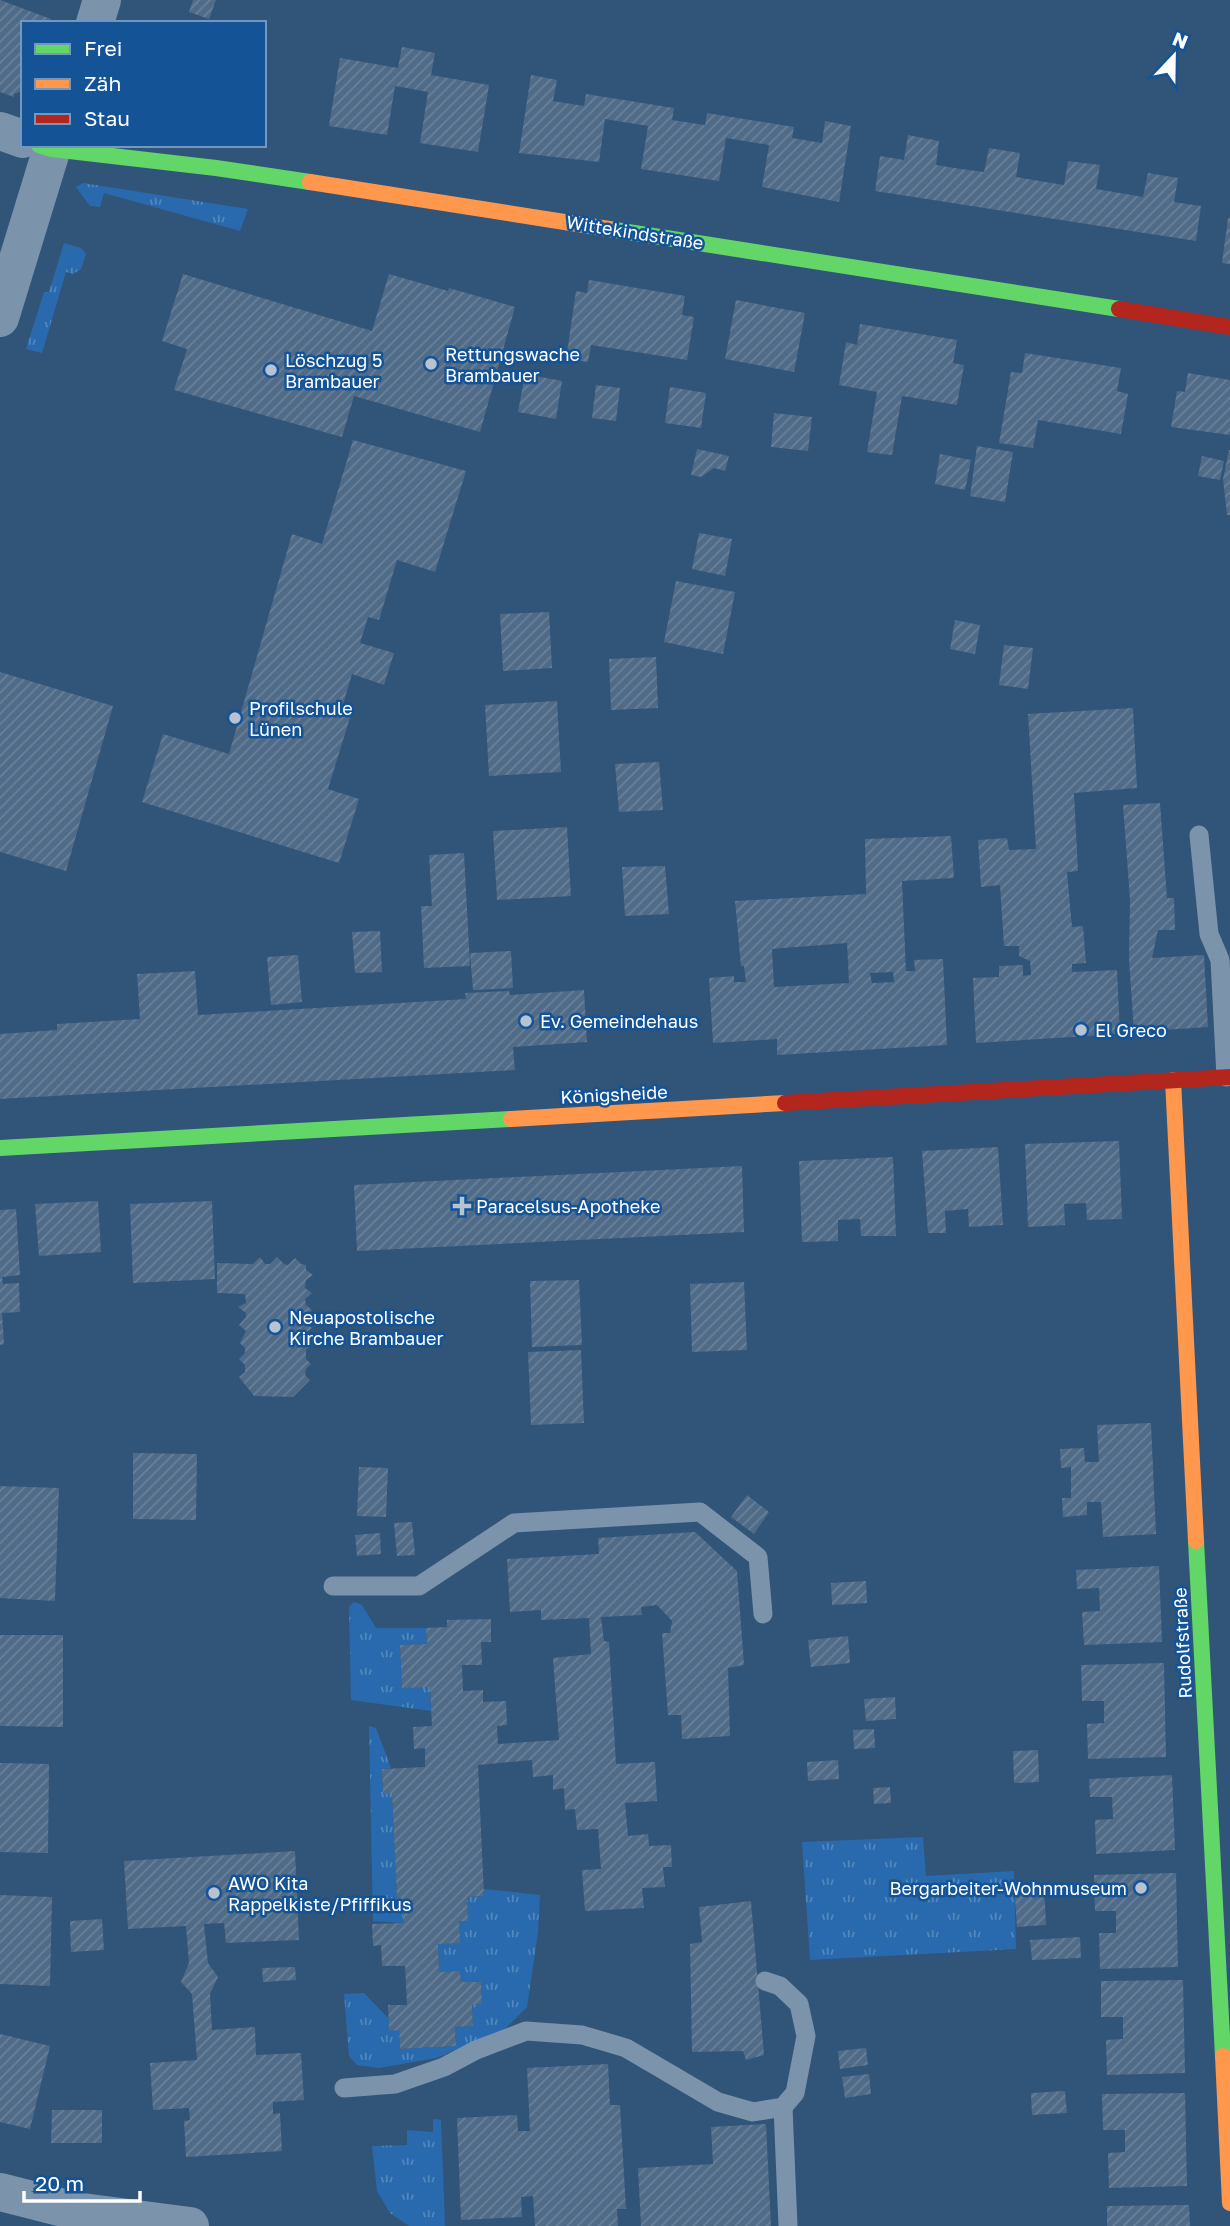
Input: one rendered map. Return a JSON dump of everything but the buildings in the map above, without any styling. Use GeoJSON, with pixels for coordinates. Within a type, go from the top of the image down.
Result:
{"type":"FeatureCollection","features":[{"type":"Feature","properties":{"kind":"street"},"geometry":{"type":"LineString","coordinates":[[96,21],[102,0]]}},
{"type":"Feature","properties":{"kind":"street","name":"Wittekindstraße"},"geometry":{"type":"LineString","coordinates":[[0,131],[21,138]]}},
{"type":"Feature","properties":{"kind":"street"},"geometry":{"type":"LineString","coordinates":[[0,318],[42,147]]}},
{"type":"Feature","properties":{"kind":"street","name":"Wittekindstraße"},"geometry":{"type":"LineString","coordinates":[[57,147],[354,188],[1230,327]]}},
{"type":"Feature","properties":{"kind":"street","name":"Königsheide"},"geometry":{"type":"LineString","coordinates":[[0,1148],[1228,1077]]}},
{"type":"Feature","properties":{"kind":"street","name":"Rudolfstraße"},"geometry":{"type":"LineString","coordinates":[[1173,1080],[1223,1920],[1230,2203]]}},
{"type":"Feature","properties":{"kind":"street"},"geometry":{"type":"LineString","coordinates":[[0,2192],[75,2211],[190,2226]]}},
{"type":"Feature","properties":{"kind":"lane"},"geometry":{"type":"LineString","coordinates":[[1199,835],[1209,934],[1220,960],[1228,1077]]}},
{"type":"Feature","properties":{"kind":"lane"},"geometry":{"type":"LineString","coordinates":[[333,1586],[419,1586],[514,1523],[700,1512],[758,1557],[764,1614]]}},
{"type":"Feature","properties":{"kind":"lane"},"geometry":{"type":"LineString","coordinates":[[344,2088],[394,2084],[444,2067],[476,2050],[526,2031],[582,2035],[625,2048],[718,2102],[730,2106],[753,2112],[783,2107],[795,2093],[806,2036],[799,2004],[780,1986],[765,1981]]}},
{"type":"Feature","properties":{"kind":"lane"},"geometry":{"type":"LineString","coordinates":[[783,2107],[788,2226]]}},
{"type":"Feature","properties":{"kind":"green space"},"geometry":{"type":"Polygon","coordinates":[[[83,183],[248,209],[240,231],[104,193],[100,207],[90,206],[76,187],[83,183]]]}},
{"type":"Feature","properties":{"kind":"green space"},"geometry":{"type":"Polygon","coordinates":[[[64,243],[81,248],[86,254],[81,269],[73,274],[66,272],[42,353],[26,349],[44,292],[49,292],[64,243]]]}},
{"type":"Feature","properties":{"kind":"green space"},"geometry":{"type":"Polygon","coordinates":[[[354,1602],[362,1605],[376,1628],[426,1628],[427,1644],[400,1645],[402,1687],[430,1687],[431,1711],[351,1700],[349,1607],[354,1602]]]}},
{"type":"Feature","properties":{"kind":"green space"},"geometry":{"type":"Polygon","coordinates":[[[369,1726],[376,1728],[391,1768],[382,1769],[383,1793],[392,1793],[397,1899],[403,1900],[404,1923],[373,1921],[369,1726]]]}},
{"type":"Feature","properties":{"kind":"green space"},"geometry":{"type":"Polygon","coordinates":[[[923,1837],[926,1876],[1014,1871],[1016,1949],[810,1960],[802,1842],[923,1837]]]}},
{"type":"Feature","properties":{"kind":"green space"},"geometry":{"type":"Polygon","coordinates":[[[484,1889],[540,1895],[538,1932],[527,2007],[504,2030],[436,2058],[379,2068],[357,2065],[349,2056],[344,1994],[364,1993],[389,2019],[389,2030],[399,2030],[400,2049],[456,2046],[455,2027],[473,2026],[472,2005],[482,2004],[481,1982],[461,1982],[460,1971],[439,1972],[438,1944],[459,1921],[468,1920],[467,1897],[484,1896],[484,1889]]]}},
{"type":"Feature","properties":{"kind":"green space"},"geometry":{"type":"Polygon","coordinates":[[[433,2119],[441,2120],[445,2226],[409,2226],[390,2213],[377,2191],[372,2146],[407,2145],[407,2130],[433,2132],[433,2119]]]}},
{"type":"Feature","properties":{"kind":"traffic: fast"},"geometry":{"type":"LineString","coordinates":[[46,147],[310,182]]}},
{"type":"Feature","properties":{"kind":"traffic: fast"},"geometry":{"type":"LineString","coordinates":[[609,229],[1119,309]]}},
{"type":"Feature","properties":{"kind":"traffic: fast"},"geometry":{"type":"LineString","coordinates":[[0,1148],[511,1119]]}},
{"type":"Feature","properties":{"kind":"traffic: fast"},"geometry":{"type":"LineString","coordinates":[[1196,1541],[1223,2056]]}},
{"type":"Feature","properties":{"kind":"traffic: slow"},"geometry":{"type":"LineString","coordinates":[[310,182],[609,229]]}},
{"type":"Feature","properties":{"kind":"traffic: slow"},"geometry":{"type":"LineString","coordinates":[[1173,1080],[1196,1541]]}},
{"type":"Feature","properties":{"kind":"traffic: slow"},"geometry":{"type":"LineString","coordinates":[[511,1119],[785,1103]]}},
{"type":"Feature","properties":{"kind":"traffic: slow"},"geometry":{"type":"LineString","coordinates":[[1223,2056],[1230,2203]]}},
{"type":"Feature","properties":{"kind":"traffic: jam"},"geometry":{"type":"LineString","coordinates":[[1119,309],[1230,327]]}},
{"type":"Feature","properties":{"kind":"traffic: jam"},"geometry":{"type":"LineString","coordinates":[[785,1103],[1230,1077]]}},
{"type":"Feature","properties":{"kind":"place","name":"Rettungswache Brambauer"},"geometry":{"type":"Point","coordinates":[431,364]}},
{"type":"Feature","properties":{"kind":"place","name":"Löschzug 5 Brambauer"},"geometry":{"type":"Point","coordinates":[271,370]}},
{"type":"Feature","properties":{"kind":"place","name":"Profilschule Lünen"},"geometry":{"type":"Point","coordinates":[235,718]}},
{"type":"Feature","properties":{"kind":"place","name":"Ev. Gemeindehaus"},"geometry":{"type":"Point","coordinates":[526,1021]}},
{"type":"Feature","properties":{"kind":"place","name":"El Greco"},"geometry":{"type":"Point","coordinates":[1081,1030]}},
{"type":"Feature","properties":{"kind":"place","name":"Paracelsus-Apotheke"},"geometry":{"type":"Point","coordinates":[462,1206]}},
{"type":"Feature","properties":{"kind":"place","name":"Neuapostolische Kirche Brambauer"},"geometry":{"type":"Point","coordinates":[275,1327]}},
{"type":"Feature","properties":{"kind":"place","name":"Bergarbeiter-Wohnmuseum"},"geometry":{"type":"Point","coordinates":[1141,1888]}},
{"type":"Feature","properties":{"kind":"place","name":"AWO Kita Rappelkiste/Pfiffikus"},"geometry":{"type":"Point","coordinates":[214,1893]}}]}
